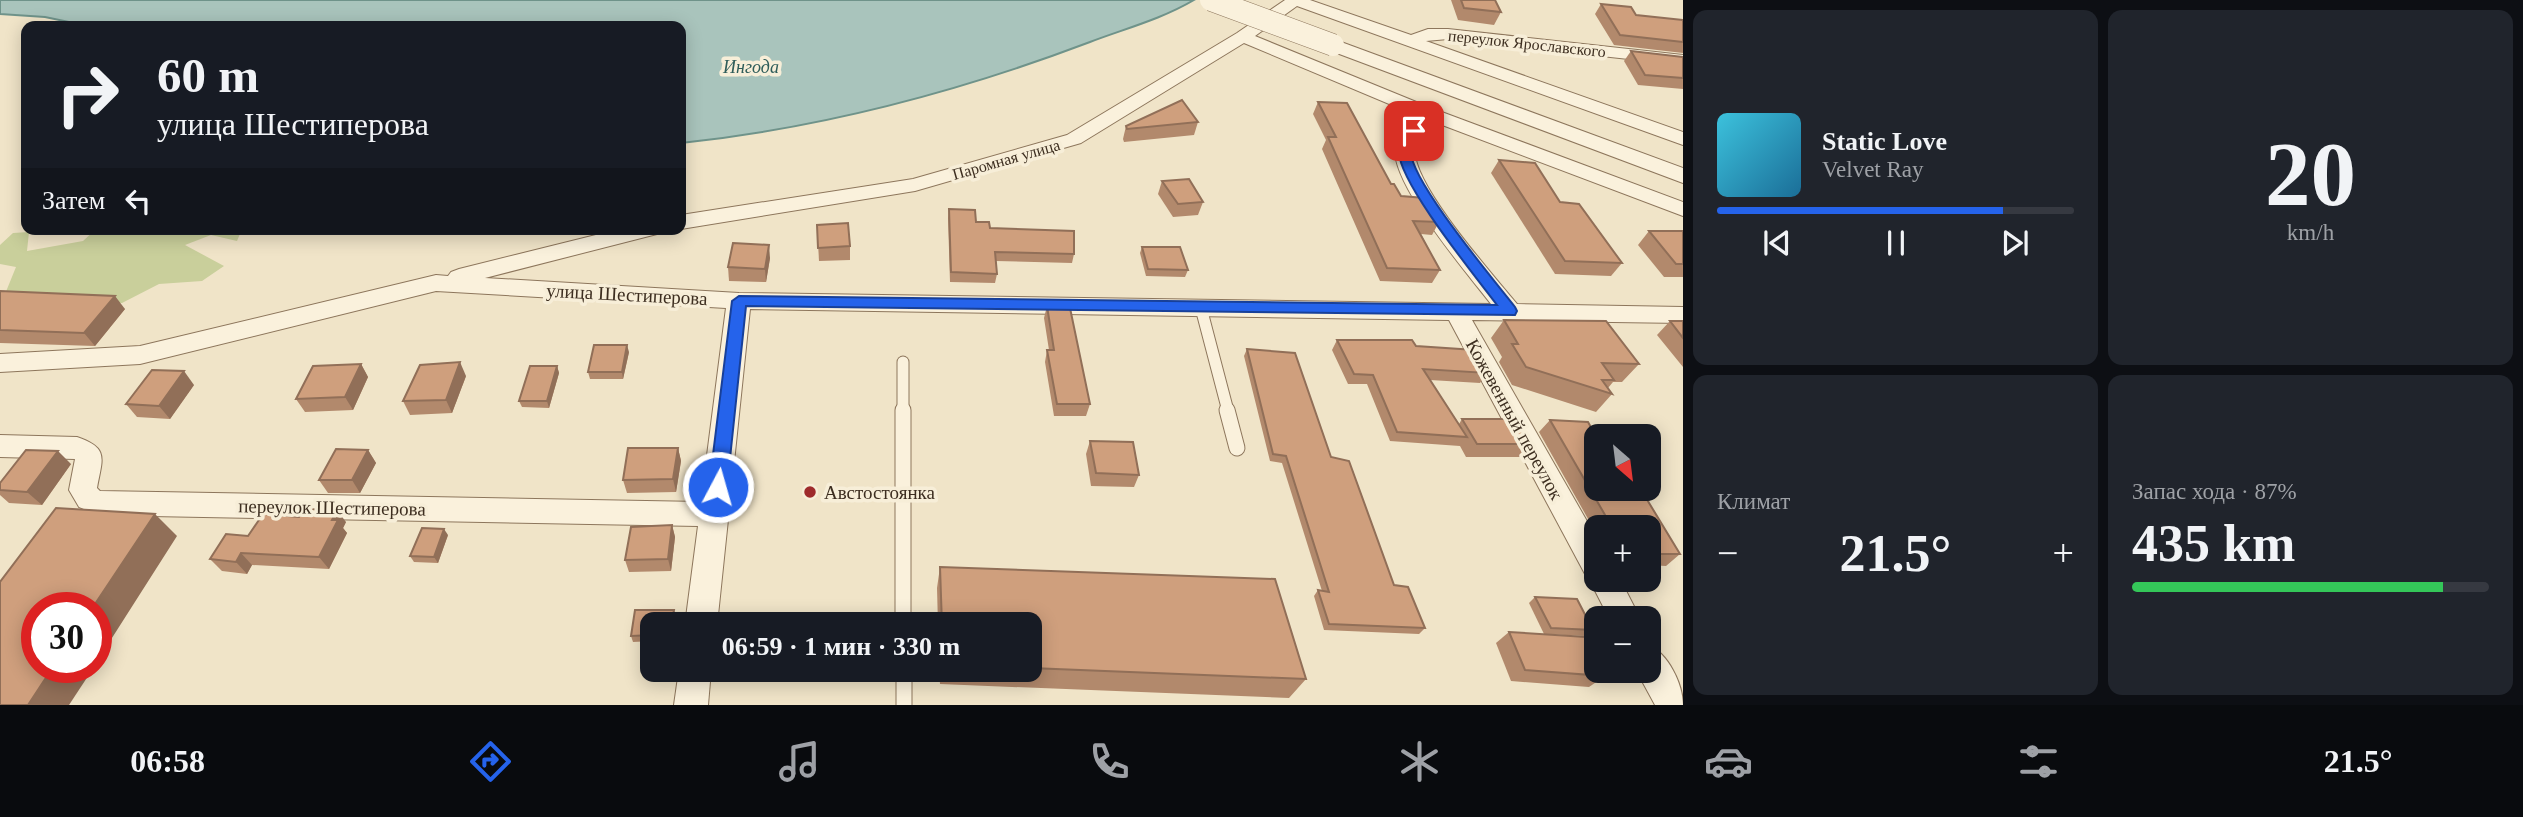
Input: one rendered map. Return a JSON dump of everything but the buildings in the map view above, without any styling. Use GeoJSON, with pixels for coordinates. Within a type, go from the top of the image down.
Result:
{"type":"FeatureCollection","features":[{"type":"Feature","properties":{"kind":"street"},"geometry":{"type":"LineString","coordinates":[[1211,0],[1683,176]]}},
{"type":"Feature","properties":{"kind":"street"},"geometry":{"type":"LineString","coordinates":[[1295,0],[1683,139]]}},
{"type":"Feature","properties":{"kind":"street","name":"Паромная улица"},"geometry":{"type":"LineString","coordinates":[[686,221],[915,185],[1074,139],[1243,37],[1295,0]]}},
{"type":"Feature","properties":{"kind":"street","name":"переулок Ярославского"},"geometry":{"type":"LineString","coordinates":[[1411,41],[1428,34],[1448,34],[1683,60]]}},
{"type":"Feature","properties":{"kind":"street"},"geometry":{"type":"LineString","coordinates":[[1243,37],[1424,112],[1683,209]]}},
{"type":"Feature","properties":{"kind":"street"},"geometry":{"type":"LineString","coordinates":[[1424,112],[1405,150],[1409,170],[1443,222],[1509,311]]}},
{"type":"Feature","properties":{"kind":"street"},"geometry":{"type":"LineString","coordinates":[[436,283],[625,235]]}},
{"type":"Feature","properties":{"kind":"street","name":"улица Шестиперова"},"geometry":{"type":"LineString","coordinates":[[0,363],[140,355],[436,283],[739,301],[1683,314]]}},
{"type":"Feature","properties":{"kind":"street"},"geometry":{"type":"LineString","coordinates":[[703,612],[739,301]]}},
{"type":"Feature","properties":{"kind":"street","name":"Кожевенный переулок"},"geometry":{"type":"LineString","coordinates":[[1455,310],[1584,543]]}},
{"type":"Feature","properties":{"kind":"street","name":"переулок Шестиперова"},"geometry":{"type":"LineString","coordinates":[[0,446],[77,448],[89,454],[83,490],[89,499],[98,503],[715,514]]}},
{"type":"Feature","properties":{"kind":"street"},"geometry":{"type":"LineString","coordinates":[[691,705],[694,682]]}},
{"type":"Feature","properties":{"kind":"street"},"geometry":{"type":"LineString","coordinates":[[1661,682],[1674,705]]}},
{"type":"Feature","properties":{"kind":"lane"},"geometry":{"type":"LineString","coordinates":[[1200,309],[1237,448]]}},
{"type":"Feature","properties":{"kind":"lane"},"geometry":{"type":"LineString","coordinates":[[903,362],[904,612]]}},
{"type":"Feature","properties":{"kind":"lane"},"geometry":{"type":"LineString","coordinates":[[904,682],[904,705]]}},
{"type":"Feature","properties":{"kind":"green space"},"geometry":{"type":"Polygon","coordinates":[[[13,233],[29,235],[27,251],[83,241],[90,235],[211,235],[185,245],[224,266],[202,281],[159,284],[122,303],[3,299],[16,267],[0,264],[0,245],[13,233]]]}},
{"type":"Feature","properties":{"kind":"green space"},"geometry":{"type":"Polygon","coordinates":[[[211,235],[240,235],[237,241],[211,235]]]}},
{"type":"Feature","properties":{"kind":"water","name":"Ингода"},"geometry":{"type":"Polygon","coordinates":[[[0,0],[1194,0],[1143,23],[990,77],[939,92],[837,118],[686,142],[686,21],[64,21],[0,14],[0,0]]]}},
{"type":"Feature","properties":{"kind":"place","name":"Австостоянка"},"geometry":{"type":"Point","coordinates":[810,492]}},
{"type":"Feature","properties":{"kind":"route"},"geometry":{"type":"LineString","coordinates":[[718,487],[739,301],[1509,311],[1443,222],[1409,170],[1405,150],[1414,131]]}}]}
